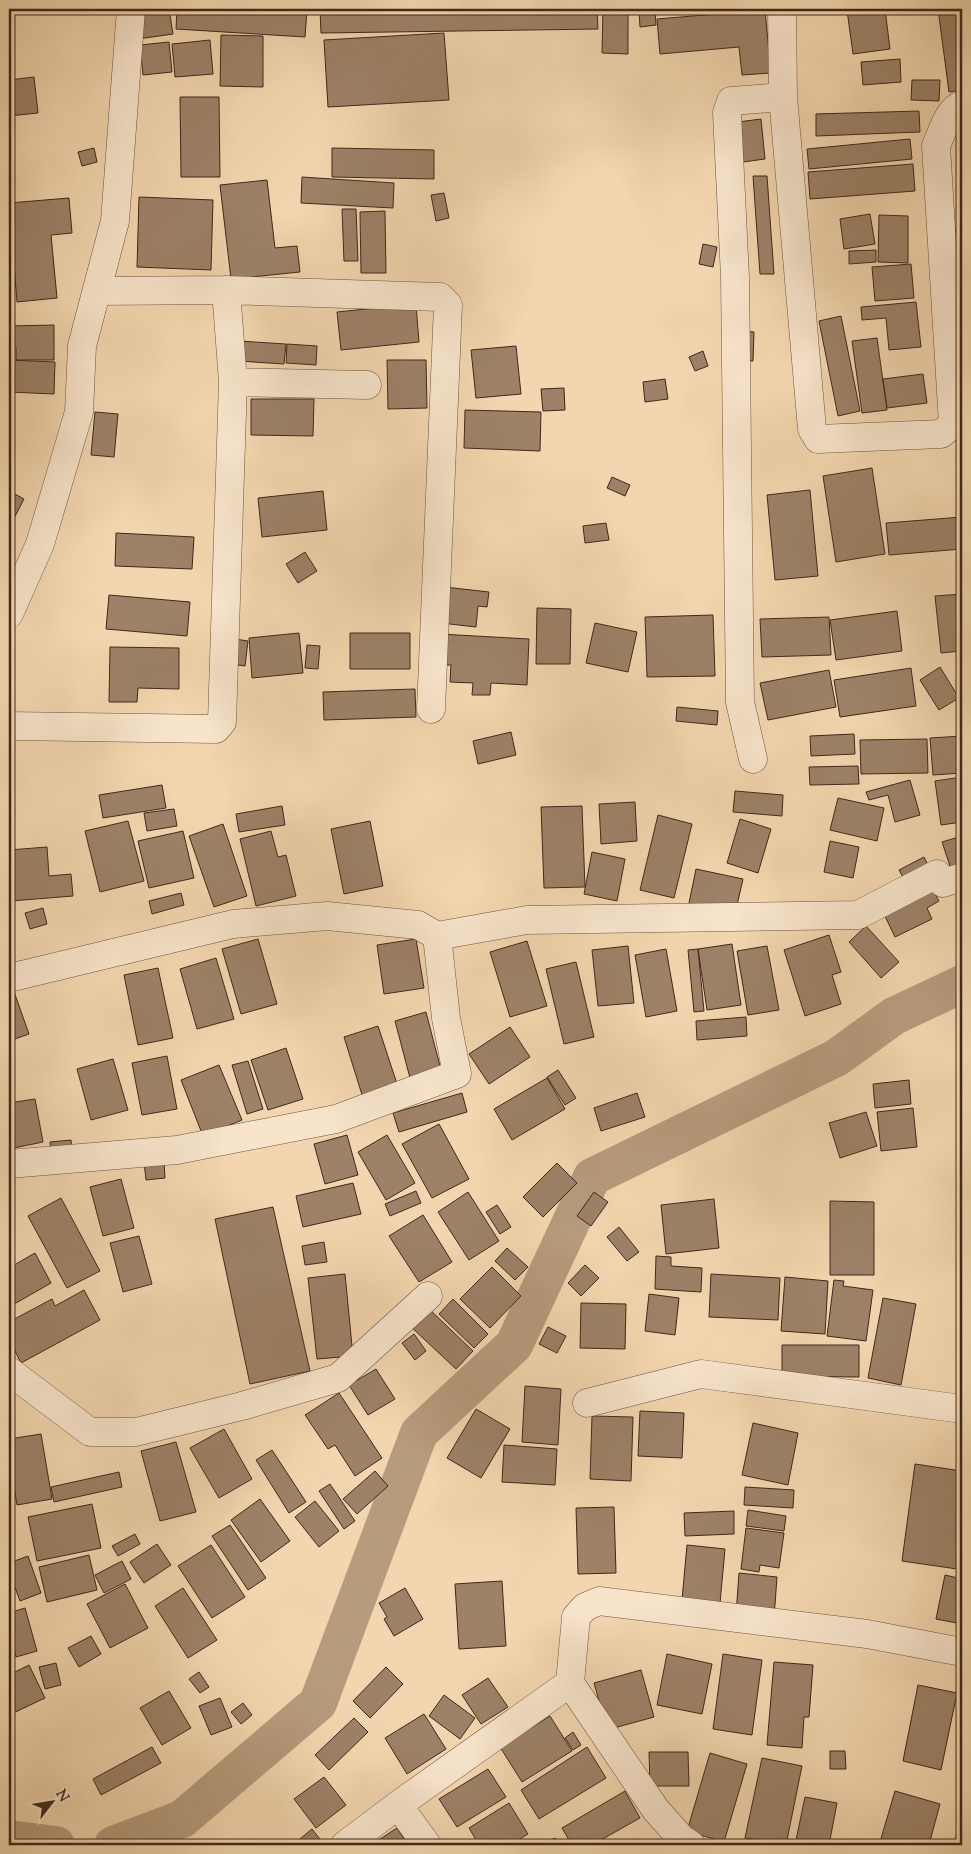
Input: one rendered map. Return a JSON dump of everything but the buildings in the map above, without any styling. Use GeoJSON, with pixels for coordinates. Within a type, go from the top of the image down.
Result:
{"type":"FeatureCollection","features":[{"type":"Feature","properties":{"kind":"street"},"geometry":{"type":"LineString","coordinates":[[9,614],[40,544],[79,412],[82,346],[115,221],[131,9]]}},
{"type":"Feature","properties":{"kind":"street"},"geometry":{"type":"LineString","coordinates":[[782,9],[783,97],[812,429],[818,440],[940,434],[953,424],[936,146],[948,118],[957,107],[962,105]]}},
{"type":"Feature","properties":{"kind":"street"},"geometry":{"type":"LineString","coordinates":[[753,759],[740,702],[735,277],[727,113],[731,101],[783,97]]}},
{"type":"Feature","properties":{"kind":"street"},"geometry":{"type":"LineString","coordinates":[[97,291],[226,290],[440,296],[448,306],[431,708]]}},
{"type":"Feature","properties":{"kind":"street"},"geometry":{"type":"LineString","coordinates":[[9,726],[216,729],[222,722],[233,382],[226,290]]}},
{"type":"Feature","properties":{"kind":"street"},"geometry":{"type":"LineString","coordinates":[[233,382],[367,385]]}},
{"type":"Feature","properties":{"kind":"street"},"geometry":{"type":"LineString","coordinates":[[9,978],[233,924],[327,916],[418,925],[436,936],[527,920],[858,916],[937,874],[943,883],[962,876]]}},
{"type":"Feature","properties":{"kind":"street"},"geometry":{"type":"LineString","coordinates":[[9,1164],[177,1150],[336,1119],[458,1074],[446,1018],[436,936]]}},
{"type":"Feature","properties":{"kind":"street"},"geometry":{"type":"LineString","coordinates":[[9,1371],[90,1432],[136,1432],[242,1406],[338,1378],[428,1296]]}},
{"type":"Feature","properties":{"kind":"street"},"geometry":{"type":"LineString","coordinates":[[587,1403],[700,1374],[962,1409]]}},
{"type":"Feature","properties":{"kind":"street"},"geometry":{"type":"LineString","coordinates":[[691,1845],[656,1810],[570,1683],[576,1617],[585,1606],[599,1601],[867,1634],[962,1652]]}},
{"type":"Feature","properties":{"kind":"street"},"geometry":{"type":"LineString","coordinates":[[345,1845],[570,1683]]}},
{"type":"Feature","properties":{"kind":"street"},"geometry":{"type":"LineString","coordinates":[[398,1805],[427,1845]]}},
{"type":"Feature","properties":{"kind":"waterway"},"geometry":{"type":"LineString","coordinates":[[113,1845],[182,1819],[318,1703],[419,1433],[514,1345],[592,1177],[836,1058],[894,1016],[962,984]]}},
{"type":"Feature","properties":{"kind":"waterway"},"geometry":{"type":"LineString","coordinates":[[9,1839],[56,1845]]}}]}
